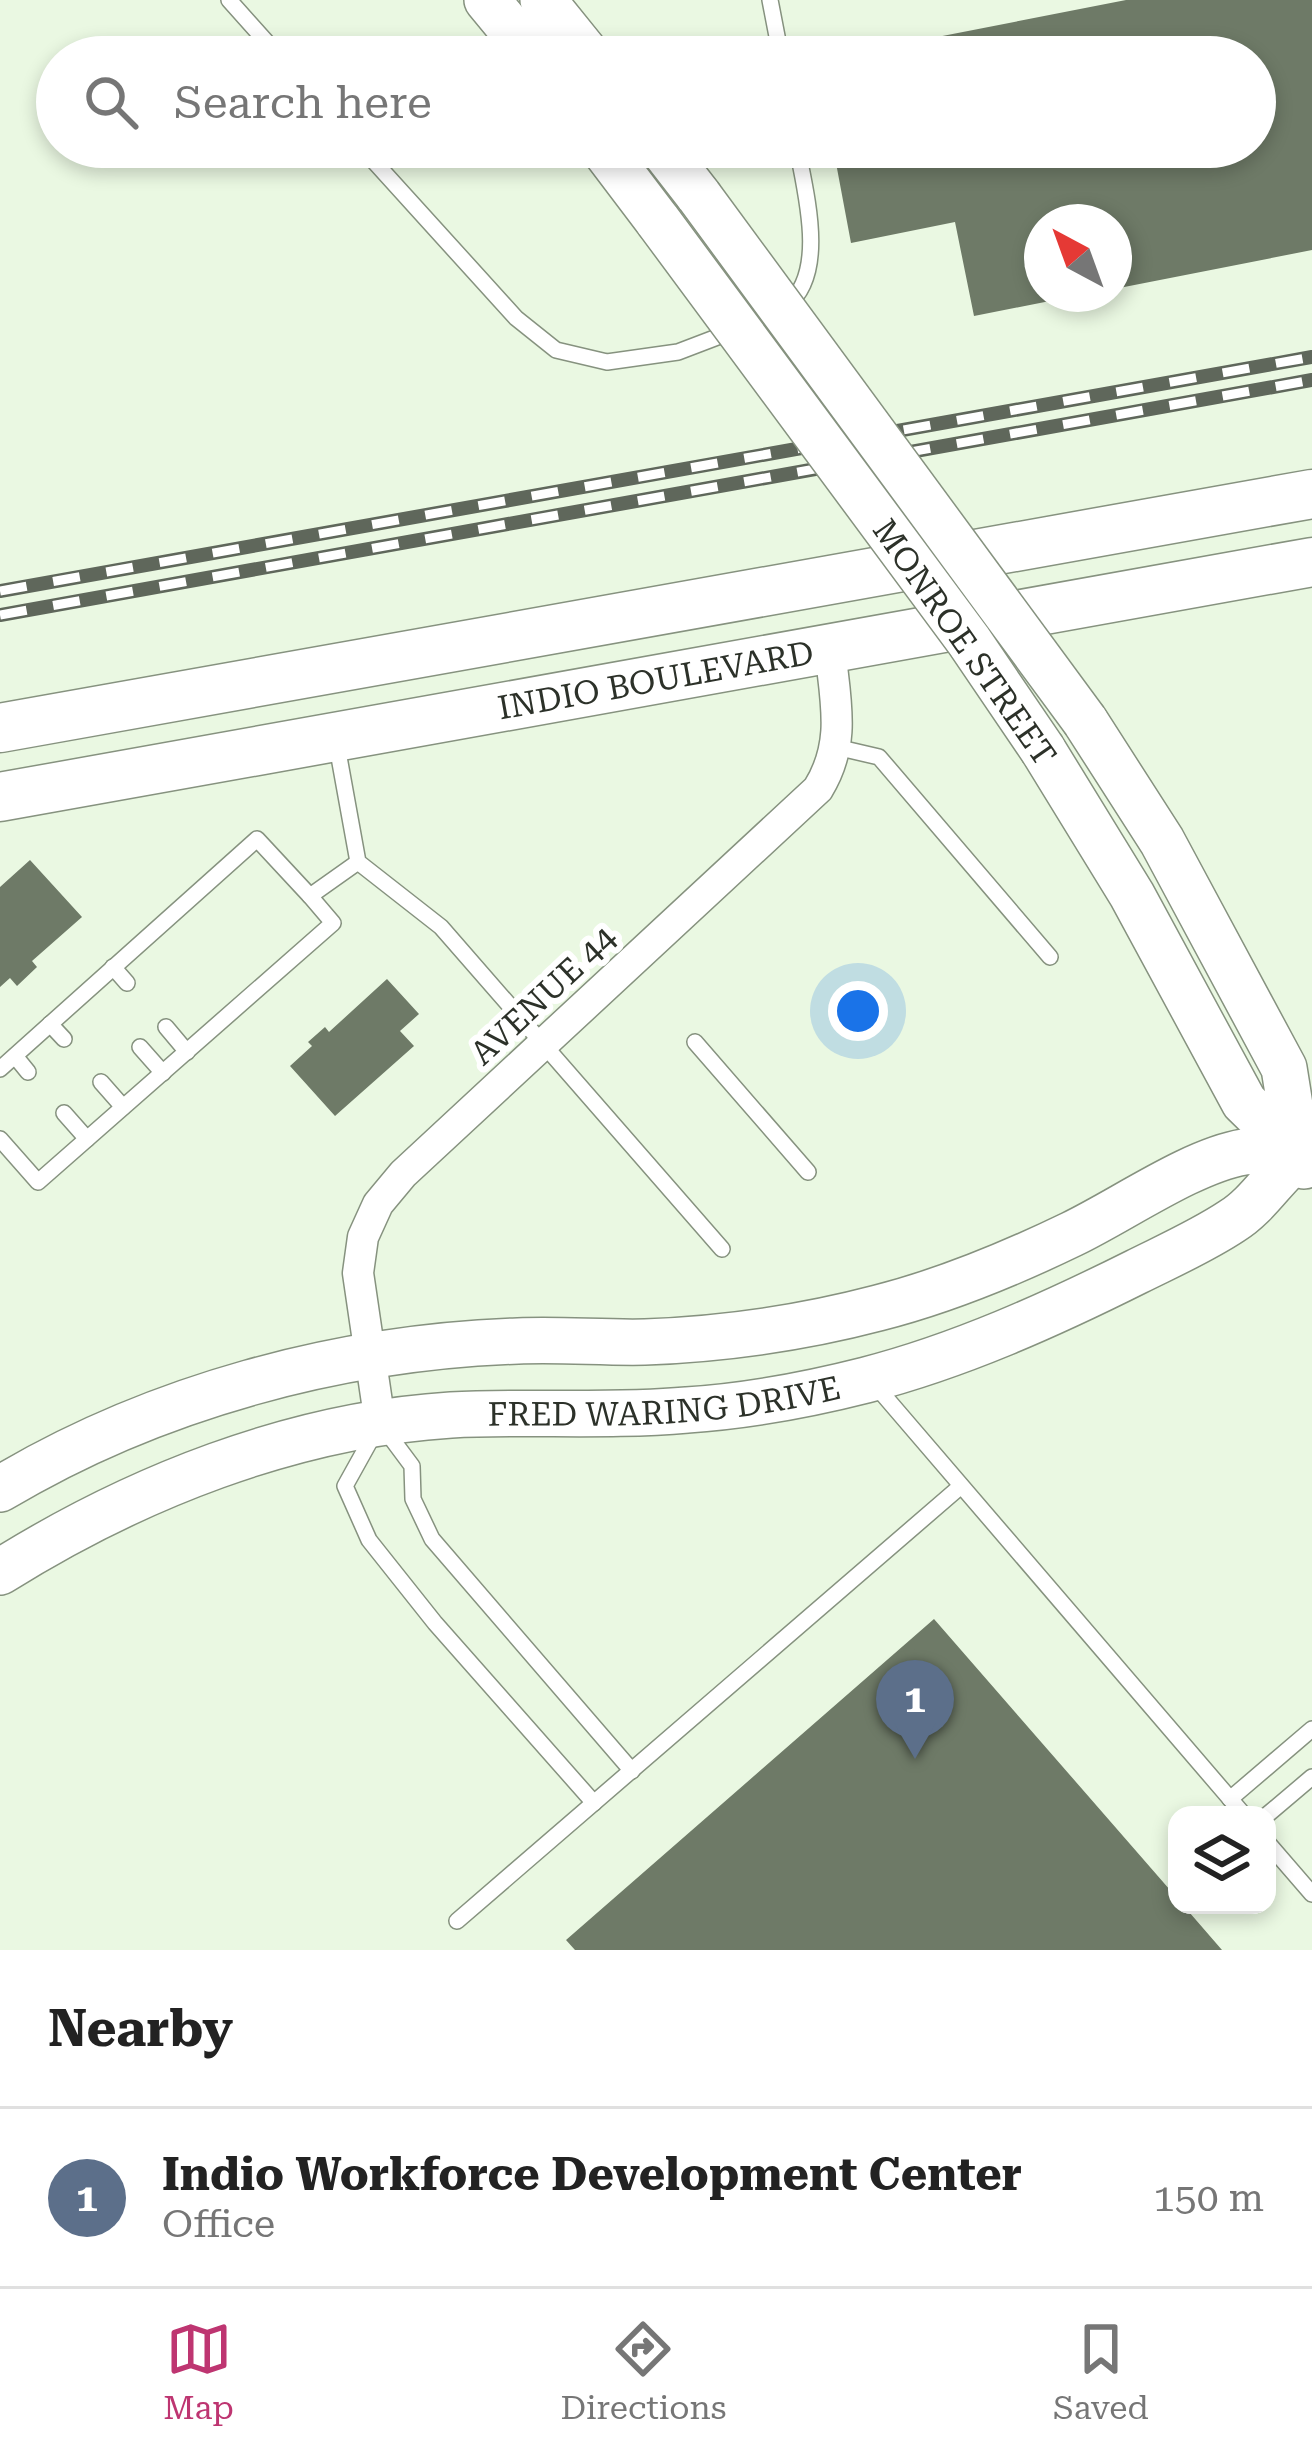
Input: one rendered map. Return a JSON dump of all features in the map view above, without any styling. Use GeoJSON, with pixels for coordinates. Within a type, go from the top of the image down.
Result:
{"type":"FeatureCollection","features":[{"type":"Feature","properties":{"kind":"main road"},"geometry":{"type":"LineString","coordinates":[[487,0],[516,36]]}},
{"type":"Feature","properties":{"kind":"main road"},"geometry":{"type":"LineString","coordinates":[[543,0],[572,36]]}},
{"type":"Feature","properties":{"kind":"main road","name":"MONROE STREET"},"geometry":{"type":"LineString","coordinates":[[618,168],[969,641],[1132,895],[1244,1102],[1307,1161]]}},
{"type":"Feature","properties":{"kind":"main road","name":"MONROE STREET"},"geometry":{"type":"LineString","coordinates":[[677,168],[1085,721],[1162,841],[1283,1069],[1307,1161]]}},
{"type":"Feature","properties":{"kind":"main road"},"geometry":{"type":"LineString","coordinates":[[1056,608],[1144,564],[1300,535],[1307,526],[1304,499]]}},
{"type":"Feature","properties":{"kind":"main road","name":"INDIO BOULEVARD"},"geometry":{"type":"LineString","coordinates":[[0,728],[1304,499]]}},
{"type":"Feature","properties":{"kind":"main road","name":"INDIO BOULEVARD"},"geometry":{"type":"LineString","coordinates":[[0,796],[1312,562]]}},
{"type":"Feature","properties":{"kind":"main road","name":"FRED WARING DRIVE"},"geometry":{"type":"LineString","coordinates":[[0,1489],[139,1420],[279,1375],[457,1345],[642,1342],[803,1325],[878,1308],[1000,1267],[1208,1164],[1245,1152],[1307,1161]]}},
{"type":"Feature","properties":{"kind":"main road","name":"FRED WARING DRIVE"},"geometry":{"type":"LineString","coordinates":[[0,1572],[101,1516],[285,1444],[380,1423],[449,1415],[685,1411],[773,1400],[914,1366],[1077,1301],[1176,1251],[1235,1220],[1307,1161]]}},
{"type":"Feature","properties":{"kind":"street"},"geometry":{"type":"LineString","coordinates":[[830,649],[836,747]]}},
{"type":"Feature","properties":{"kind":"street","name":"AVENUE 44"},"geometry":{"type":"LineString","coordinates":[[380,1423],[358,1273],[363,1237],[378,1204],[403,1174],[818,789],[831,768],[836,747]]}},
{"type":"Feature","properties":{"kind":"lane"},"geometry":{"type":"LineString","coordinates":[[230,0],[262,36]]}},
{"type":"Feature","properties":{"kind":"lane"},"geometry":{"type":"LineString","coordinates":[[770,0],[777,36]]}},
{"type":"Feature","properties":{"kind":"lane"},"geometry":{"type":"LineString","coordinates":[[380,168],[516,318],[556,350],[608,362],[678,352],[764,320],[794,301],[811,263],[801,168]]}},
{"type":"Feature","properties":{"kind":"lane"},"geometry":{"type":"LineString","coordinates":[[336,736],[358,862],[441,927],[722,1249]]}},
{"type":"Feature","properties":{"kind":"lane"},"geometry":{"type":"LineString","coordinates":[[836,747],[879,757],[1050,957]]}},
{"type":"Feature","properties":{"kind":"lane"},"geometry":{"type":"LineString","coordinates":[[0,1069],[257,839],[333,923],[38,1182],[0,1139]]}},
{"type":"Feature","properties":{"kind":"lane"},"geometry":{"type":"LineString","coordinates":[[310,896],[358,862]]}},
{"type":"Feature","properties":{"kind":"lane"},"geometry":{"type":"LineString","coordinates":[[113,967],[127,983]]}},
{"type":"Feature","properties":{"kind":"lane"},"geometry":{"type":"LineString","coordinates":[[90,988],[104,1004]]}},
{"type":"Feature","properties":{"kind":"lane"},"geometry":{"type":"LineString","coordinates":[[50,1024],[64,1039]]}},
{"type":"Feature","properties":{"kind":"lane"},"geometry":{"type":"LineString","coordinates":[[166,1027],[187,1052]]}},
{"type":"Feature","properties":{"kind":"lane"},"geometry":{"type":"LineString","coordinates":[[695,1042],[808,1172]]}},
{"type":"Feature","properties":{"kind":"lane"},"geometry":{"type":"LineString","coordinates":[[140,1047],[163,1073]]}},
{"type":"Feature","properties":{"kind":"lane"},"geometry":{"type":"LineString","coordinates":[[15,1056],[28,1072]]}},
{"type":"Feature","properties":{"kind":"lane"},"geometry":{"type":"LineString","coordinates":[[101,1082],[123,1107]]}},
{"type":"Feature","properties":{"kind":"lane"},"geometry":{"type":"LineString","coordinates":[[64,1113],[87,1139]]}},
{"type":"Feature","properties":{"kind":"lane"},"geometry":{"type":"LineString","coordinates":[[870,1379],[1236,1806]]}},
{"type":"Feature","properties":{"kind":"lane"},"geometry":{"type":"LineString","coordinates":[[594,1803],[435,1623],[369,1540],[345,1486],[380,1423],[412,1466],[413,1499],[432,1539],[632,1771]]}},
{"type":"Feature","properties":{"kind":"lane"},"geometry":{"type":"LineString","coordinates":[[457,1921],[962,1486]]}},
{"type":"Feature","properties":{"kind":"lane"},"geometry":{"type":"LineString","coordinates":[[1230,1799],[1312,1729]]}},
{"type":"Feature","properties":{"kind":"lane"},"geometry":{"type":"LineString","coordinates":[[1276,1807],[1312,1777]]}},
{"type":"Feature","properties":{"kind":"lane"},"geometry":{"type":"LineString","coordinates":[[1276,1852],[1312,1894]]}},
{"type":"Feature","properties":{"kind":"building"},"geometry":{"type":"Polygon","coordinates":[[[1126,0],[1312,0],[1312,250],[1132,285],[1132,204],[1024,204],[1024,306],[974,316],[955,222],[851,243],[837,168],[1276,168],[1276,36],[942,36],[1126,0]]]}},
{"type":"Feature","properties":{"kind":"building"},"geometry":{"type":"Polygon","coordinates":[[[30,860],[82,917],[32,961],[37,967],[17,986],[10,978],[0,987],[0,887],[30,860]]]}},
{"type":"Feature","properties":{"kind":"building"},"geometry":{"type":"Polygon","coordinates":[[[387,979],[419,1014],[400,1031],[414,1046],[335,1116],[290,1066],[312,1046],[308,1042],[325,1027],[329,1032],[387,979]]]}},
{"type":"Feature","properties":{"kind":"building"},"geometry":{"type":"Polygon","coordinates":[[[934,1619],[1168,1888],[1168,1914],[1191,1914],[1222,1950],[575,1950],[566,1940],[934,1619]]]}},
{"type":"Feature","properties":{"kind":"railway"},"geometry":{"type":"LineString","coordinates":[[0,591],[1312,357]]}},
{"type":"Feature","properties":{"kind":"railway"},"geometry":{"type":"LineString","coordinates":[[0,615],[1312,380]]}},
{"type":"Feature","properties":{"kind":"place","name":"Indio Workforce Development Center"},"geometry":{"type":"Point","coordinates":[915,1759]}}]}
